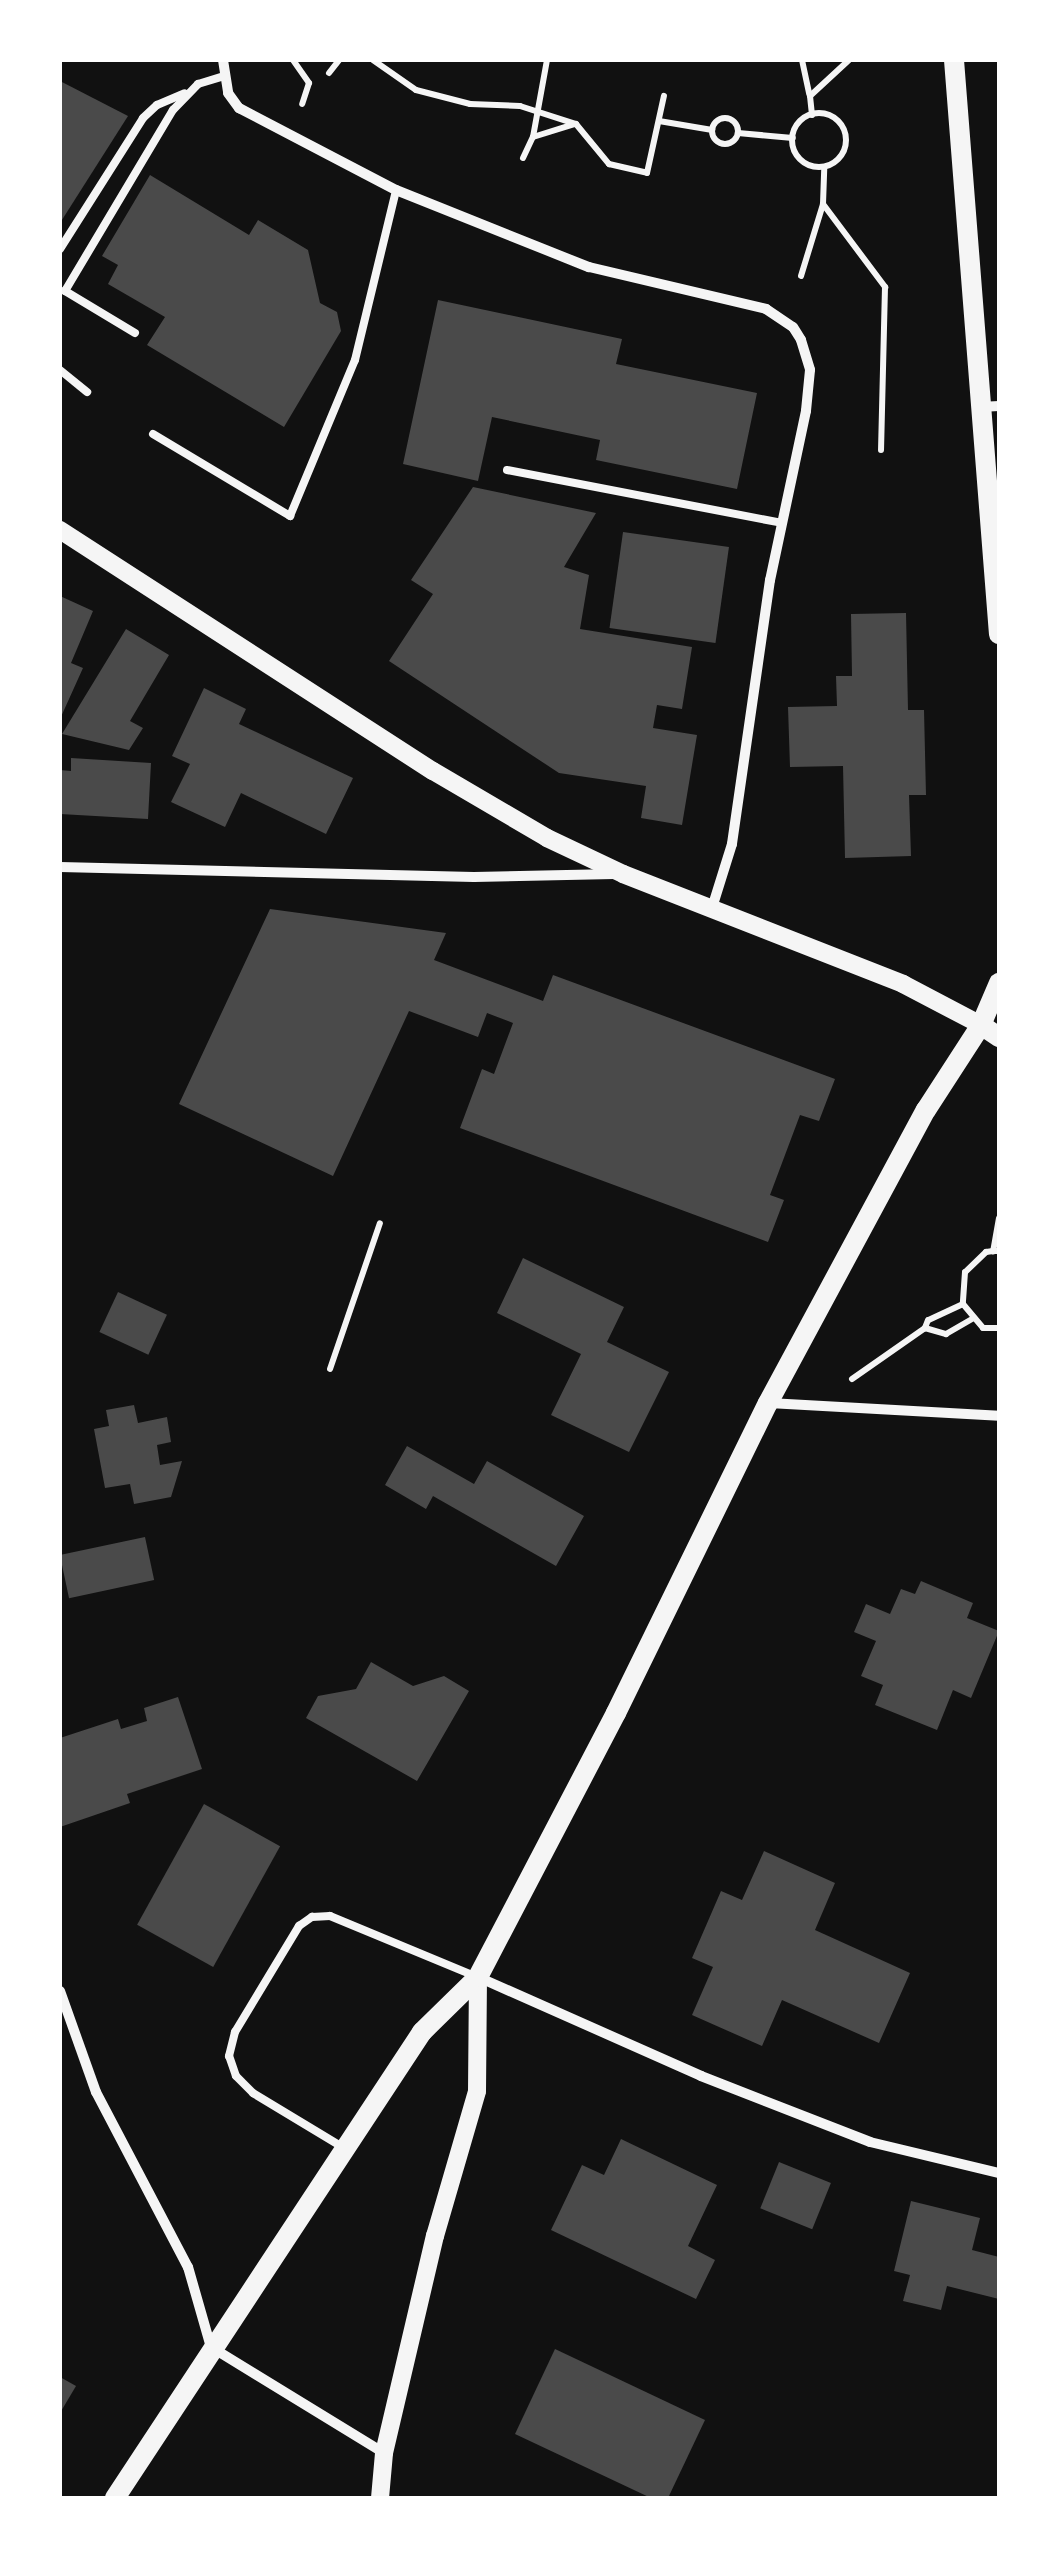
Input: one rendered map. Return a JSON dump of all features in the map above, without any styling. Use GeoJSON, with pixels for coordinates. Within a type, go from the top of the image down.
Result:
{"type":"FeatureCollection","features":[{"type":"Feature","properties":{"kind":"main road"},"geometry":{"type":"LineString","coordinates":[[954,60],[989,407],[999,634]]}},
{"type":"Feature","properties":{"kind":"main road"},"geometry":{"type":"LineString","coordinates":[[115,2498],[422,2032],[478,1977],[616,1713],[768,1403],[936,1094],[990,1031],[999,983]]}},
{"type":"Feature","properties":{"kind":"street"},"geometry":{"type":"LineString","coordinates":[[223,60],[232,100],[249,115],[396,190],[546,252],[636,279],[750,304],[778,316],[801,340],[810,370],[806,412],[764,617],[732,844],[712,908]]}},
{"type":"Feature","properties":{"kind":"street"},"geometry":{"type":"LineString","coordinates":[[60,530],[490,806],[623,874],[903,984],[990,1031]]}},
{"type":"Feature","properties":{"kind":"street"},"geometry":{"type":"LineString","coordinates":[[60,867],[545,878],[623,874]]}},
{"type":"Feature","properties":{"kind":"street"},"geometry":{"type":"LineString","coordinates":[[768,1403],[999,1416]]}},
{"type":"Feature","properties":{"kind":"street"},"geometry":{"type":"LineString","coordinates":[[380,2498],[384,2453],[435,2236],[478,2091],[478,1977],[701,2076],[870,2142],[999,2172]]}},
{"type":"Feature","properties":{"kind":"street"},"geometry":{"type":"LineString","coordinates":[[60,1991],[96,2092],[188,2266],[211,2347],[384,2453]]}},
{"type":"Feature","properties":{"kind":"lane"},"geometry":{"type":"LineString","coordinates":[[60,249],[143,118],[157,105],[224,76]]}},
{"type":"Feature","properties":{"kind":"lane"},"geometry":{"type":"LineString","coordinates":[[135,333],[65,291],[166,120],[189,91]]}},
{"type":"Feature","properties":{"kind":"lane"},"geometry":{"type":"LineString","coordinates":[[153,434],[290,516],[307,484],[355,360],[396,190]]}},
{"type":"Feature","properties":{"kind":"lane"},"geometry":{"type":"LineString","coordinates":[[60,370],[87,392]]}},
{"type":"Feature","properties":{"kind":"lane"},"geometry":{"type":"LineString","coordinates":[[507,470],[782,524]]}},
{"type":"Feature","properties":{"kind":"lane"},"geometry":{"type":"LineString","coordinates":[[344,2148],[253,2093],[236,2076],[229,2056],[235,2032],[298,1926],[312,1917],[330,1916],[478,1977]]}},
{"type":"Feature","properties":{"kind":"path"},"geometry":{"type":"LineString","coordinates":[[293,60],[309,83],[302,104]]}},
{"type":"Feature","properties":{"kind":"path"},"geometry":{"type":"LineString","coordinates":[[329,74],[339,60]]}},
{"type":"Feature","properties":{"kind":"path"},"geometry":{"type":"LineString","coordinates":[[373,60],[416,90],[470,104],[538,110],[576,124],[609,164],[646,173],[664,96]]}},
{"type":"Feature","properties":{"kind":"path"},"geometry":{"type":"LineString","coordinates":[[523,158],[532,137],[547,60]]}},
{"type":"Feature","properties":{"kind":"path"},"geometry":{"type":"LineString","coordinates":[[802,60],[812,114]]}},
{"type":"Feature","properties":{"kind":"path"},"geometry":{"type":"LineString","coordinates":[[810,96],[849,60]]}},
{"type":"Feature","properties":{"kind":"path"},"geometry":{"type":"LineString","coordinates":[[812,114],[837,120],[846,135],[844,152],[824,167],[799,158],[793,138],[798,124],[812,114]]}},
{"type":"Feature","properties":{"kind":"path"},"geometry":{"type":"LineString","coordinates":[[658,121],[712,130],[721,144],[734,140],[738,133],[736,125],[727,119],[719,120],[712,130]]}},
{"type":"Feature","properties":{"kind":"path"},"geometry":{"type":"LineString","coordinates":[[532,137],[576,124]]}},
{"type":"Feature","properties":{"kind":"path"},"geometry":{"type":"LineString","coordinates":[[738,133],[793,138]]}},
{"type":"Feature","properties":{"kind":"path"},"geometry":{"type":"LineString","coordinates":[[802,276],[822,204],[824,167]]}},
{"type":"Feature","properties":{"kind":"path"},"geometry":{"type":"LineString","coordinates":[[822,204],[886,287],[881,450]]}},
{"type":"Feature","properties":{"kind":"path"},"geometry":{"type":"LineString","coordinates":[[999,1218],[996,1251],[986,1252],[966,1272],[963,1304],[983,1328],[999,1328]]}},
{"type":"Feature","properties":{"kind":"path"},"geometry":{"type":"LineString","coordinates":[[330,1370],[380,1223]]}},
{"type":"Feature","properties":{"kind":"path"},"geometry":{"type":"LineString","coordinates":[[852,1379],[925,1328],[928,1320],[963,1304]]}},
{"type":"Feature","properties":{"kind":"path"},"geometry":{"type":"LineString","coordinates":[[925,1328],[946,1334],[974,1318]]}},
{"type":"Feature","properties":{"kind":"building"},"geometry":{"type":"Polygon","coordinates":[[[60,81],[128,116],[60,223],[60,81]]]}},
{"type":"Feature","properties":{"kind":"building"},"geometry":{"type":"Polygon","coordinates":[[[150,175],[249,235],[258,220],[308,250],[320,303],[337,312],[341,331],[284,427],[147,345],[165,317],[108,284],[118,265],[102,256],[150,175]]]}},
{"type":"Feature","properties":{"kind":"building"},"geometry":{"type":"Polygon","coordinates":[[[438,300],[622,339],[616,364],[757,393],[737,489],[596,460],[600,440],[492,417],[478,481],[403,464],[438,300]]]}},
{"type":"Feature","properties":{"kind":"building"},"geometry":{"type":"Polygon","coordinates":[[[473,487],[596,513],[564,567],[589,575],[580,629],[692,647],[682,709],[657,705],[653,728],[697,735],[682,825],[641,818],[646,786],[559,773],[389,661],[433,594],[411,580],[473,487]]]}},
{"type":"Feature","properties":{"kind":"building"},"geometry":{"type":"Polygon","coordinates":[[[623,532],[729,547],[715,643],[610,628],[623,532]]]}},
{"type":"Feature","properties":{"kind":"building"},"geometry":{"type":"Polygon","coordinates":[[[60,596],[93,611],[71,663],[83,668],[60,719],[60,596]]]}},
{"type":"Feature","properties":{"kind":"building"},"geometry":{"type":"Polygon","coordinates":[[[906,613],[908,710],[924,710],[926,795],[909,795],[911,856],[845,858],[843,766],[790,767],[788,707],[837,706],[836,676],[852,676],[851,614],[906,613]]]}},
{"type":"Feature","properties":{"kind":"building"},"geometry":{"type":"Polygon","coordinates":[[[126,629],[169,655],[130,721],[143,728],[129,750],[62,734],[126,629]]]}},
{"type":"Feature","properties":{"kind":"building"},"geometry":{"type":"Polygon","coordinates":[[[204,688],[246,709],[239,724],[353,778],[326,834],[241,793],[225,827],[171,802],[190,764],[172,756],[204,688]]]}},
{"type":"Feature","properties":{"kind":"building"},"geometry":{"type":"Polygon","coordinates":[[[71,758],[151,763],[148,819],[60,814],[60,770],[71,771],[71,758]]]}},
{"type":"Feature","properties":{"kind":"building"},"geometry":{"type":"Polygon","coordinates":[[[270,909],[446,933],[434,960],[543,1001],[553,975],[835,1079],[819,1121],[800,1115],[770,1195],[784,1200],[768,1242],[460,1128],[482,1069],[494,1074],[513,1023],[487,1013],[478,1037],[409,1011],[333,1176],[179,1104],[270,909]]]}},
{"type":"Feature","properties":{"kind":"building"},"geometry":{"type":"Polygon","coordinates":[[[523,1258],[624,1307],[607,1342],[669,1372],[629,1452],[551,1415],[581,1354],[497,1313],[523,1258]]]}},
{"type":"Feature","properties":{"kind":"building"},"geometry":{"type":"Polygon","coordinates":[[[118,1292],[167,1315],[148,1355],[99,1332],[118,1292]]]}},
{"type":"Feature","properties":{"kind":"building"},"geometry":{"type":"Polygon","coordinates":[[[134,1405],[138,1423],[167,1417],[171,1442],[157,1445],[160,1465],[182,1461],[171,1497],[134,1504],[130,1484],[105,1488],[94,1429],[109,1426],[106,1410],[134,1405]]]}},
{"type":"Feature","properties":{"kind":"building"},"geometry":{"type":"Polygon","coordinates":[[[407,1446],[474,1484],[487,1461],[584,1516],[556,1566],[433,1496],[426,1509],[385,1485],[407,1446]]]}},
{"type":"Feature","properties":{"kind":"building"},"geometry":{"type":"Polygon","coordinates":[[[145,1537],[154,1580],[69,1598],[60,1555],[145,1537]]]}},
{"type":"Feature","properties":{"kind":"building"},"geometry":{"type":"Polygon","coordinates":[[[921,1581],[973,1603],[967,1618],[999,1631],[971,1698],[953,1690],[937,1730],[875,1705],[883,1685],[861,1676],[876,1641],[854,1632],[866,1604],[890,1614],[901,1589],[915,1594],[921,1581]]]}},
{"type":"Feature","properties":{"kind":"building"},"geometry":{"type":"Polygon","coordinates":[[[371,1662],[413,1686],[444,1676],[469,1691],[417,1781],[306,1718],[318,1696],[356,1689],[371,1662]]]}},
{"type":"Feature","properties":{"kind":"building"},"geometry":{"type":"Polygon","coordinates":[[[178,1697],[202,1769],[127,1794],[130,1803],[60,1827],[60,1738],[118,1719],[121,1729],[147,1721],[144,1708],[178,1697]]]}},
{"type":"Feature","properties":{"kind":"building"},"geometry":{"type":"Polygon","coordinates":[[[204,1804],[280,1846],[213,1967],[137,1925],[204,1804]]]}},
{"type":"Feature","properties":{"kind":"building"},"geometry":{"type":"Polygon","coordinates":[[[764,1851],[835,1883],[815,1930],[910,1973],[879,2043],[782,2000],[762,2046],[692,2015],[713,1967],[692,1958],[721,1891],[742,1900],[764,1851]]]}},
{"type":"Feature","properties":{"kind":"building"},"geometry":{"type":"Polygon","coordinates":[[[621,2139],[717,2185],[688,2246],[715,2260],[696,2299],[551,2230],[582,2165],[604,2175],[621,2139]]]}},
{"type":"Feature","properties":{"kind":"building"},"geometry":{"type":"Polygon","coordinates":[[[779,2162],[831,2183],[812,2229],[760,2208],[779,2162]]]}},
{"type":"Feature","properties":{"kind":"building"},"geometry":{"type":"Polygon","coordinates":[[[911,2201],[980,2218],[972,2250],[999,2257],[999,2299],[947,2286],[941,2310],[903,2301],[910,2275],[894,2271],[911,2201]]]}},
{"type":"Feature","properties":{"kind":"building"},"geometry":{"type":"Polygon","coordinates":[[[555,2349],[705,2420],[668,2498],[651,2498],[515,2434],[555,2349]]]}},
{"type":"Feature","properties":{"kind":"building"},"geometry":{"type":"Polygon","coordinates":[[[60,2377],[76,2386],[60,2413],[60,2377]]]}}]}
